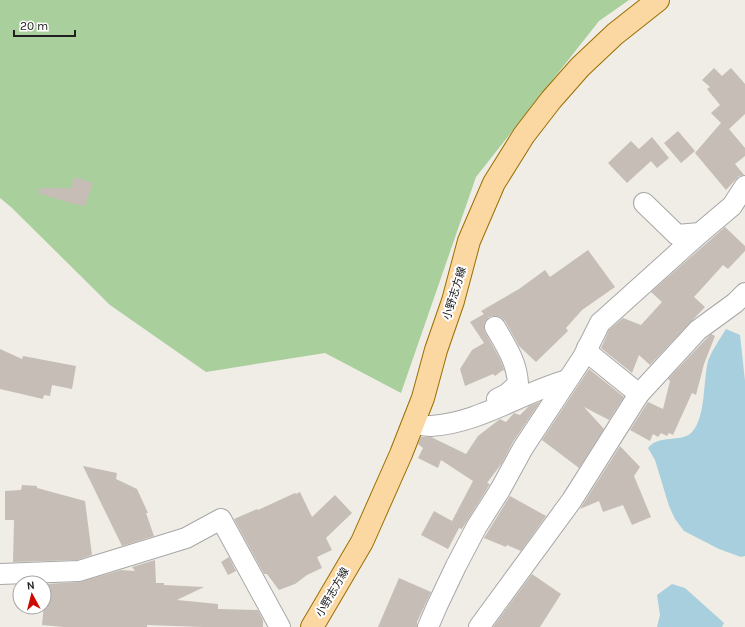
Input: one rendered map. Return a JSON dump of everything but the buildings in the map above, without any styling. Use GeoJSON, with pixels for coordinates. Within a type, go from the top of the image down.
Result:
{"type":"FeatureCollection","features":[{"type":"Feature","properties":{"kind":"main road","name":"小野志方線"},"geometry":{"type":"LineString","coordinates":[[312,627],[362,542],[401,454],[423,398],[436,350],[453,301],[469,241],[494,183],[524,135],[580,66],[615,34],[658,0]]}},
{"type":"Feature","properties":{"kind":"street"},"geometry":{"type":"LineString","coordinates":[[428,627],[446,586],[477,526],[500,490],[523,448],[587,348],[600,323],[700,233],[739,211],[745,186]]}},
{"type":"Feature","properties":{"kind":"street"},"geometry":{"type":"LineString","coordinates":[[644,203],[677,235],[700,233]]}},
{"type":"Feature","properties":{"kind":"street"},"geometry":{"type":"LineString","coordinates":[[479,627],[572,500],[639,394],[698,330],[735,303],[745,293]]}},
{"type":"Feature","properties":{"kind":"street"},"geometry":{"type":"LineString","coordinates":[[453,422],[463,413],[507,394],[518,384],[518,373],[511,353],[495,327]]}},
{"type":"Feature","properties":{"kind":"street"},"geometry":{"type":"LineString","coordinates":[[587,348],[592,356],[639,394]]}},
{"type":"Feature","properties":{"kind":"street"},"geometry":{"type":"LineString","coordinates":[[413,424],[431,426],[453,422],[485,412],[548,386],[567,380]]}},
{"type":"Feature","properties":{"kind":"street"},"geometry":{"type":"LineString","coordinates":[[0,574],[79,571],[186,538],[220,519],[280,627]]}},
{"type":"Feature","properties":{"kind":"green space"},"geometry":{"type":"Polygon","coordinates":[[[0,0],[629,0],[599,21],[476,177],[401,393],[325,353],[206,372],[110,305],[11,207],[0,198],[0,0]]]}},
{"type":"Feature","properties":{"kind":"water"},"geometry":{"type":"Polygon","coordinates":[[[726,329],[740,335],[745,381],[745,556],[741,557],[719,549],[684,531],[675,519],[669,506],[655,460],[648,448],[658,441],[688,435],[697,425],[702,408],[708,361],[726,329]]]}},
{"type":"Feature","properties":{"kind":"water"},"geometry":{"type":"Polygon","coordinates":[[[672,584],[685,588],[724,623],[722,627],[657,627],[660,615],[657,595],[672,584]]]}}]}
